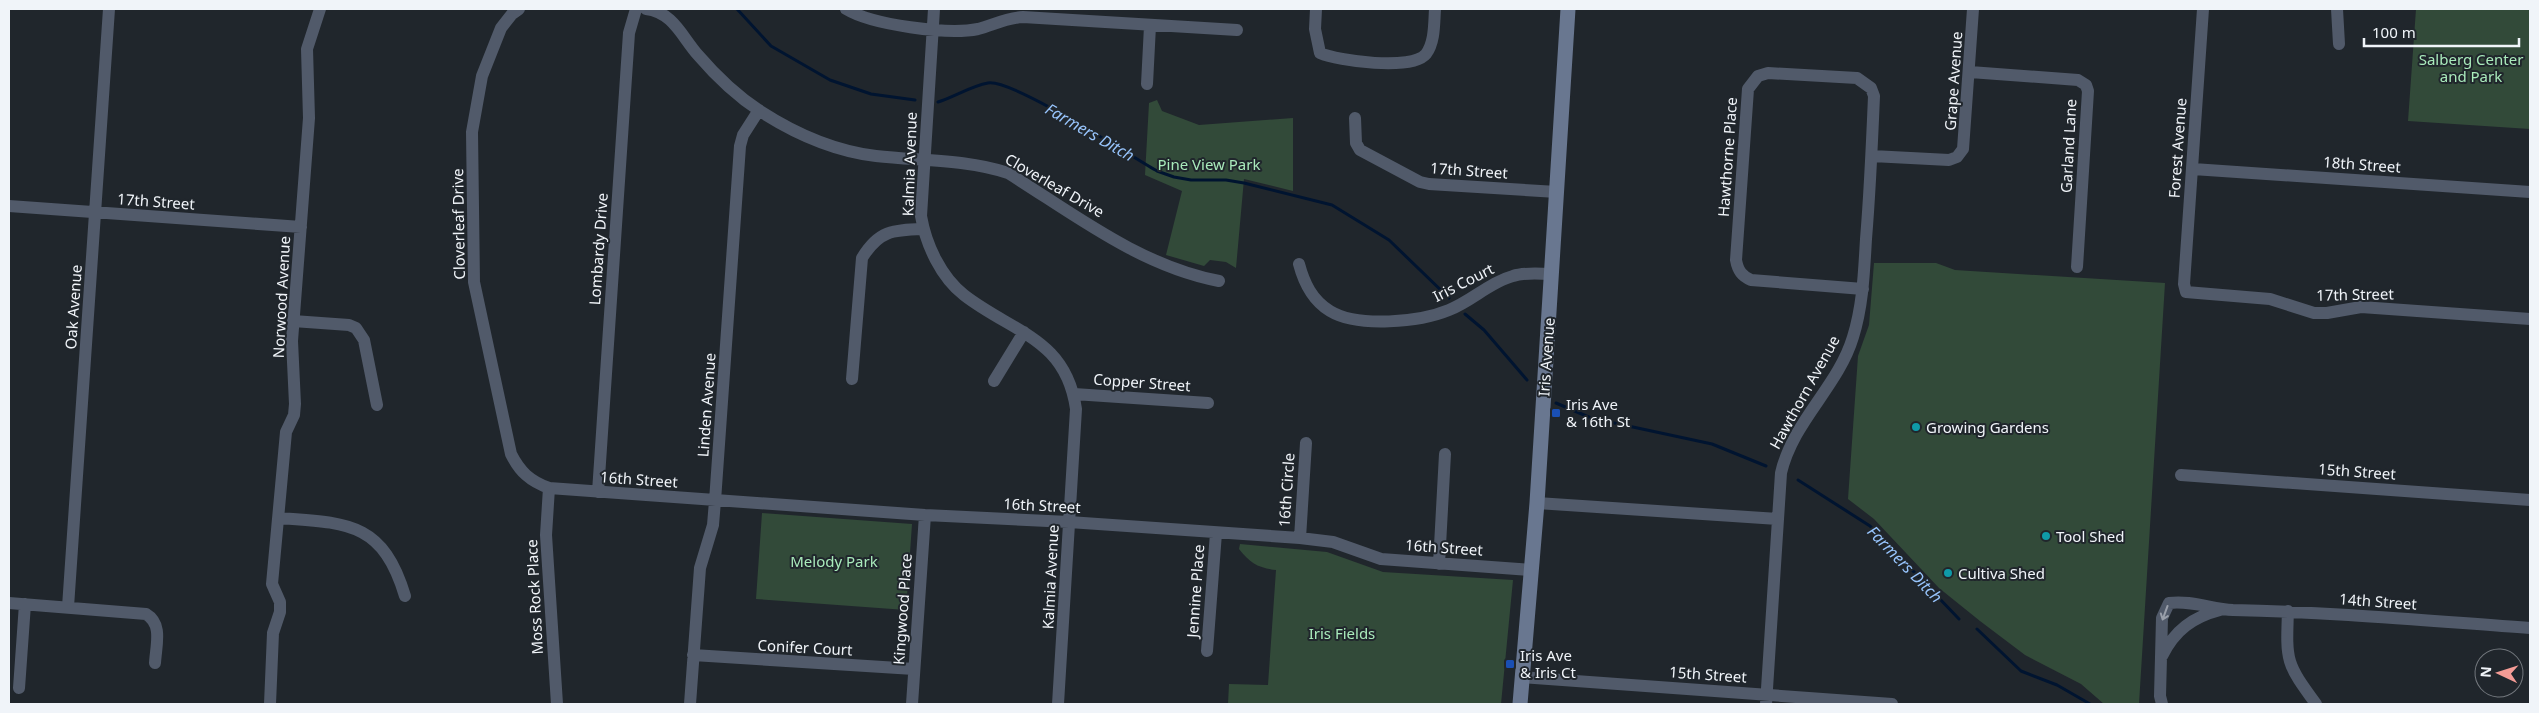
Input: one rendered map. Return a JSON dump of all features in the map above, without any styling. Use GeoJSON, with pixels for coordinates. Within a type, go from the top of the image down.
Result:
{"type":"FeatureCollection","features":[{"type":"Feature","properties":{"kind":"main road","name":"Iris Avenue"},"geometry":{"type":"LineString","coordinates":[[1520,704],[1537,502],[1568,9]]}},
{"type":"Feature","properties":{"kind":"street","name":"Oak Avenue"},"geometry":{"type":"LineString","coordinates":[[68,607],[109,9]]}},
{"type":"Feature","properties":{"kind":"street","name":"Norwood Avenue"},"geometry":{"type":"LineString","coordinates":[[270,704],[273,633],[280,612],[280,602],[272,584],[280,518],[286,432],[294,415],[295,404],[293,321],[309,118],[307,49],[320,9]]}},
{"type":"Feature","properties":{"kind":"street","name":"Cloverleaf Drive"},"geometry":{"type":"LineString","coordinates":[[519,9],[512,14],[501,28],[482,76],[478,94],[472,132],[473,268],[511,454],[525,476],[536,484],[548,488]]}},
{"type":"Feature","properties":{"kind":"street","name":"Lombardy Drive"},"geometry":{"type":"LineString","coordinates":[[598,492],[629,33],[636,9]]}},
{"type":"Feature","properties":{"kind":"street","name":"Cloverleaf Drive"},"geometry":{"type":"LineString","coordinates":[[646,9],[664,14],[696,54],[720,78],[759,110],[815,140],[874,156],[985,165],[1008,173],[1142,256],[1172,269],[1219,281]]}},
{"type":"Feature","properties":{"kind":"street"},"geometry":{"type":"LineString","coordinates":[[846,9],[870,20],[893,26],[962,30],[978,28],[1007,18],[1023,17],[1237,30]]}},
{"type":"Feature","properties":{"kind":"street","name":"Kalmia Avenue"},"geometry":{"type":"LineString","coordinates":[[934,9],[924,160],[922,216],[924,228],[940,267],[951,282],[964,295],[1046,347],[1058,360],[1067,375],[1074,394],[1076,409],[1058,704]]}},
{"type":"Feature","properties":{"kind":"street"},"geometry":{"type":"LineString","coordinates":[[1316,9],[1315,28],[1320,53],[1340,60],[1396,63],[1412,62],[1425,55],[1431,42],[1435,9]]}},
{"type":"Feature","properties":{"kind":"street","name":"Grape Avenue"},"geometry":{"type":"LineString","coordinates":[[1872,156],[1949,160],[1957,157],[1965,144],[1974,9]]}},
{"type":"Feature","properties":{"kind":"street","name":"Forest Avenue"},"geometry":{"type":"LineString","coordinates":[[2184,289],[2203,9]]}},
{"type":"Feature","properties":{"kind":"street"},"geometry":{"type":"LineString","coordinates":[[2337,9],[2339,44]]}},
{"type":"Feature","properties":{"kind":"street"},"geometry":{"type":"LineString","coordinates":[[1147,84],[1150,26]]}},
{"type":"Feature","properties":{"kind":"street","name":"Garland Lane"},"geometry":{"type":"LineString","coordinates":[[1970,72],[2078,80],[2086,85],[2088,92],[2077,267]]}},
{"type":"Feature","properties":{"kind":"street","name":"Hawthorne Place"},"geometry":{"type":"LineString","coordinates":[[1863,289],[1751,280],[1744,277],[1738,268],[1736,260],[1748,89],[1753,81],[1768,73],[1857,78],[1865,81],[1874,96],[1872,156]]}},
{"type":"Feature","properties":{"kind":"street","name":"Linden Avenue"},"geometry":{"type":"LineString","coordinates":[[690,704],[700,568],[713,525],[740,146],[744,135],[759,110]]}},
{"type":"Feature","properties":{"kind":"street","name":"17th Street"},"geometry":{"type":"LineString","coordinates":[[1355,118],[1356,143],[1360,150],[1420,182],[1557,192]]}},
{"type":"Feature","properties":{"kind":"street","name":"Hawthorn Avenue"},"geometry":{"type":"LineString","coordinates":[[1767,699],[1781,473],[1785,455],[1808,414],[1838,371],[1853,338],[1863,289],[1872,156]]}},
{"type":"Feature","properties":{"kind":"street","name":"18th Street"},"geometry":{"type":"LineString","coordinates":[[2192,169],[2530,192]]}},
{"type":"Feature","properties":{"kind":"street","name":"17th Street"},"geometry":{"type":"LineString","coordinates":[[9,206],[95,214],[301,227]]}},
{"type":"Feature","properties":{"kind":"street"},"geometry":{"type":"LineString","coordinates":[[852,379],[862,258],[871,244],[880,236],[896,230],[924,228]]}},
{"type":"Feature","properties":{"kind":"street","name":"Iris Court"},"geometry":{"type":"LineString","coordinates":[[1299,264],[1307,288],[1321,305],[1331,312],[1356,319],[1389,322],[1421,319],[1449,310],[1499,281],[1515,275],[1552,274]]}},
{"type":"Feature","properties":{"kind":"street","name":"17th Street"},"geometry":{"type":"LineString","coordinates":[[2184,289],[2191,294],[2270,299],[2314,312],[2327,313],[2361,307],[2530,319]]}},
{"type":"Feature","properties":{"kind":"street"},"geometry":{"type":"LineString","coordinates":[[293,321],[349,325],[356,328],[364,340],[377,405]]}},
{"type":"Feature","properties":{"kind":"street"},"geometry":{"type":"LineString","coordinates":[[994,381],[1024,332]]}},
{"type":"Feature","properties":{"kind":"street","name":"Copper Street"},"geometry":{"type":"LineString","coordinates":[[1074,394],[1208,403]]}},
{"type":"Feature","properties":{"kind":"street","name":"16th Circle"},"geometry":{"type":"LineString","coordinates":[[1300,538],[1306,444]]}},
{"type":"Feature","properties":{"kind":"street"},"geometry":{"type":"LineString","coordinates":[[1439,564],[1445,454]]}},
{"type":"Feature","properties":{"kind":"street","name":"15th Street"},"geometry":{"type":"LineString","coordinates":[[2181,475],[2530,500]]}},
{"type":"Feature","properties":{"kind":"street","name":"16th Street"},"geometry":{"type":"LineString","coordinates":[[548,488],[924,515],[1070,522],[1300,538],[1333,542],[1381,558],[1531,570]]}},
{"type":"Feature","properties":{"kind":"street","name":"Moss Rock Place"},"geometry":{"type":"LineString","coordinates":[[548,488],[546,535],[557,704]]}},
{"type":"Feature","properties":{"kind":"street"},"geometry":{"type":"LineString","coordinates":[[1537,502],[1778,519]]}},
{"type":"Feature","properties":{"kind":"street","name":"Kingwood Place"},"geometry":{"type":"LineString","coordinates":[[912,704],[924,515]]}},
{"type":"Feature","properties":{"kind":"street"},"geometry":{"type":"LineString","coordinates":[[280,518],[336,522],[367,535],[392,560],[405,596]]}},
{"type":"Feature","properties":{"kind":"street","name":"Jennine Place"},"geometry":{"type":"LineString","coordinates":[[1207,651],[1216,532]]}},
{"type":"Feature","properties":{"kind":"street","name":"14th Street"},"geometry":{"type":"LineString","coordinates":[[2162,656],[2162,618],[2169,603],[2179,602],[2224,609],[2288,611],[2530,628]]}},
{"type":"Feature","properties":{"kind":"street"},"geometry":{"type":"LineString","coordinates":[[9,603],[146,614],[152,618],[157,627],[155,663]]}},
{"type":"Feature","properties":{"kind":"street"},"geometry":{"type":"LineString","coordinates":[[19,688],[25,604]]}},
{"type":"Feature","properties":{"kind":"street","name":"14th Street"},"geometry":{"type":"LineString","coordinates":[[2162,656],[2174,635],[2192,620],[2224,609]]}},
{"type":"Feature","properties":{"kind":"street"},"geometry":{"type":"LineString","coordinates":[[2288,611],[2288,658],[2292,671],[2316,704]]}},
{"type":"Feature","properties":{"kind":"street","name":"Conifer Court"},"geometry":{"type":"LineString","coordinates":[[693,655],[914,669]]}},
{"type":"Feature","properties":{"kind":"street"},"geometry":{"type":"LineString","coordinates":[[2162,656],[2160,696],[2162,704]]}},
{"type":"Feature","properties":{"kind":"street","name":"15th Street"},"geometry":{"type":"LineString","coordinates":[[1522,677],[1767,699],[1892,704]]}},
{"type":"Feature","properties":{"kind":"green space","name":"Salberg Center and Park"},"geometry":{"type":"Polygon","coordinates":[[[2416,9],[2530,9],[2530,129],[2408,121],[2416,9]]]}},
{"type":"Feature","properties":{"kind":"green space","name":"Pine View Park"},"geometry":{"type":"Polygon","coordinates":[[[1157,100],[1162,111],[1199,125],[1293,118],[1293,191],[1244,179],[1236,268],[1226,262],[1210,260],[1204,266],[1166,255],[1182,191],[1145,175],[1149,103],[1157,100]]]}},
{"type":"Feature","properties":{"kind":"green space"},"geometry":{"type":"Polygon","coordinates":[[[1874,263],[1936,263],[1955,270],[2165,283],[2139,704],[2104,704],[2081,684],[2025,655],[1939,588],[1874,519],[1848,499],[1858,356],[1869,325],[1874,263]]]}},
{"type":"Feature","properties":{"kind":"green space","name":"Melody Park"},"geometry":{"type":"Polygon","coordinates":[[[762,513],[912,524],[906,610],[756,599],[762,513]]]}},
{"type":"Feature","properties":{"kind":"green space","name":"Iris Fields"},"geometry":{"type":"Polygon","coordinates":[[[1240,544],[1327,552],[1383,572],[1513,580],[1501,704],[1228,704],[1229,684],[1268,685],[1276,570],[1264,568],[1251,561],[1239,549],[1240,544]]]}},
{"type":"Feature","properties":{"kind":"waterway","name":"Farmers Ditch"},"geometry":{"type":"LineString","coordinates":[[737,9],[771,46],[830,80],[871,94],[915,100]]}},
{"type":"Feature","properties":{"kind":"waterway","name":"Farmers Ditch"},"geometry":{"type":"LineString","coordinates":[[938,102],[982,84],[1001,85],[1045,105],[1157,171],[1191,180],[1226,180],[1244,183],[1332,205],[1389,240],[1449,298]]}},
{"type":"Feature","properties":{"kind":"waterway","name":"Farmers Ditch"},"geometry":{"type":"LineString","coordinates":[[1465,314],[1484,330],[1527,380]]}},
{"type":"Feature","properties":{"kind":"waterway","name":"Farmers Ditch"},"geometry":{"type":"LineString","coordinates":[[1556,403],[1591,418],[1712,444],[1766,466]]}},
{"type":"Feature","properties":{"kind":"waterway","name":"Farmers Ditch"},"geometry":{"type":"LineString","coordinates":[[1798,480],[1870,526],[1959,619]]}},
{"type":"Feature","properties":{"kind":"waterway","name":"Farmers Ditch"},"geometry":{"type":"LineString","coordinates":[[1977,629],[2021,671],[2057,685],[2090,704]]}},
{"type":"Feature","properties":{"kind":"place","name":"Iris Ave & 16th St"},"geometry":{"type":"Point","coordinates":[1556,413]}},
{"type":"Feature","properties":{"kind":"place","name":"Growing Gardens"},"geometry":{"type":"Point","coordinates":[1916,427]}},
{"type":"Feature","properties":{"kind":"place","name":"Tool Shed"},"geometry":{"type":"Point","coordinates":[2046,536]}},
{"type":"Feature","properties":{"kind":"place","name":"Cultiva Shed"},"geometry":{"type":"Point","coordinates":[1948,573]}},
{"type":"Feature","properties":{"kind":"place","name":"Iris Ave & Iris Ct"},"geometry":{"type":"Point","coordinates":[1510,664]}}]}
